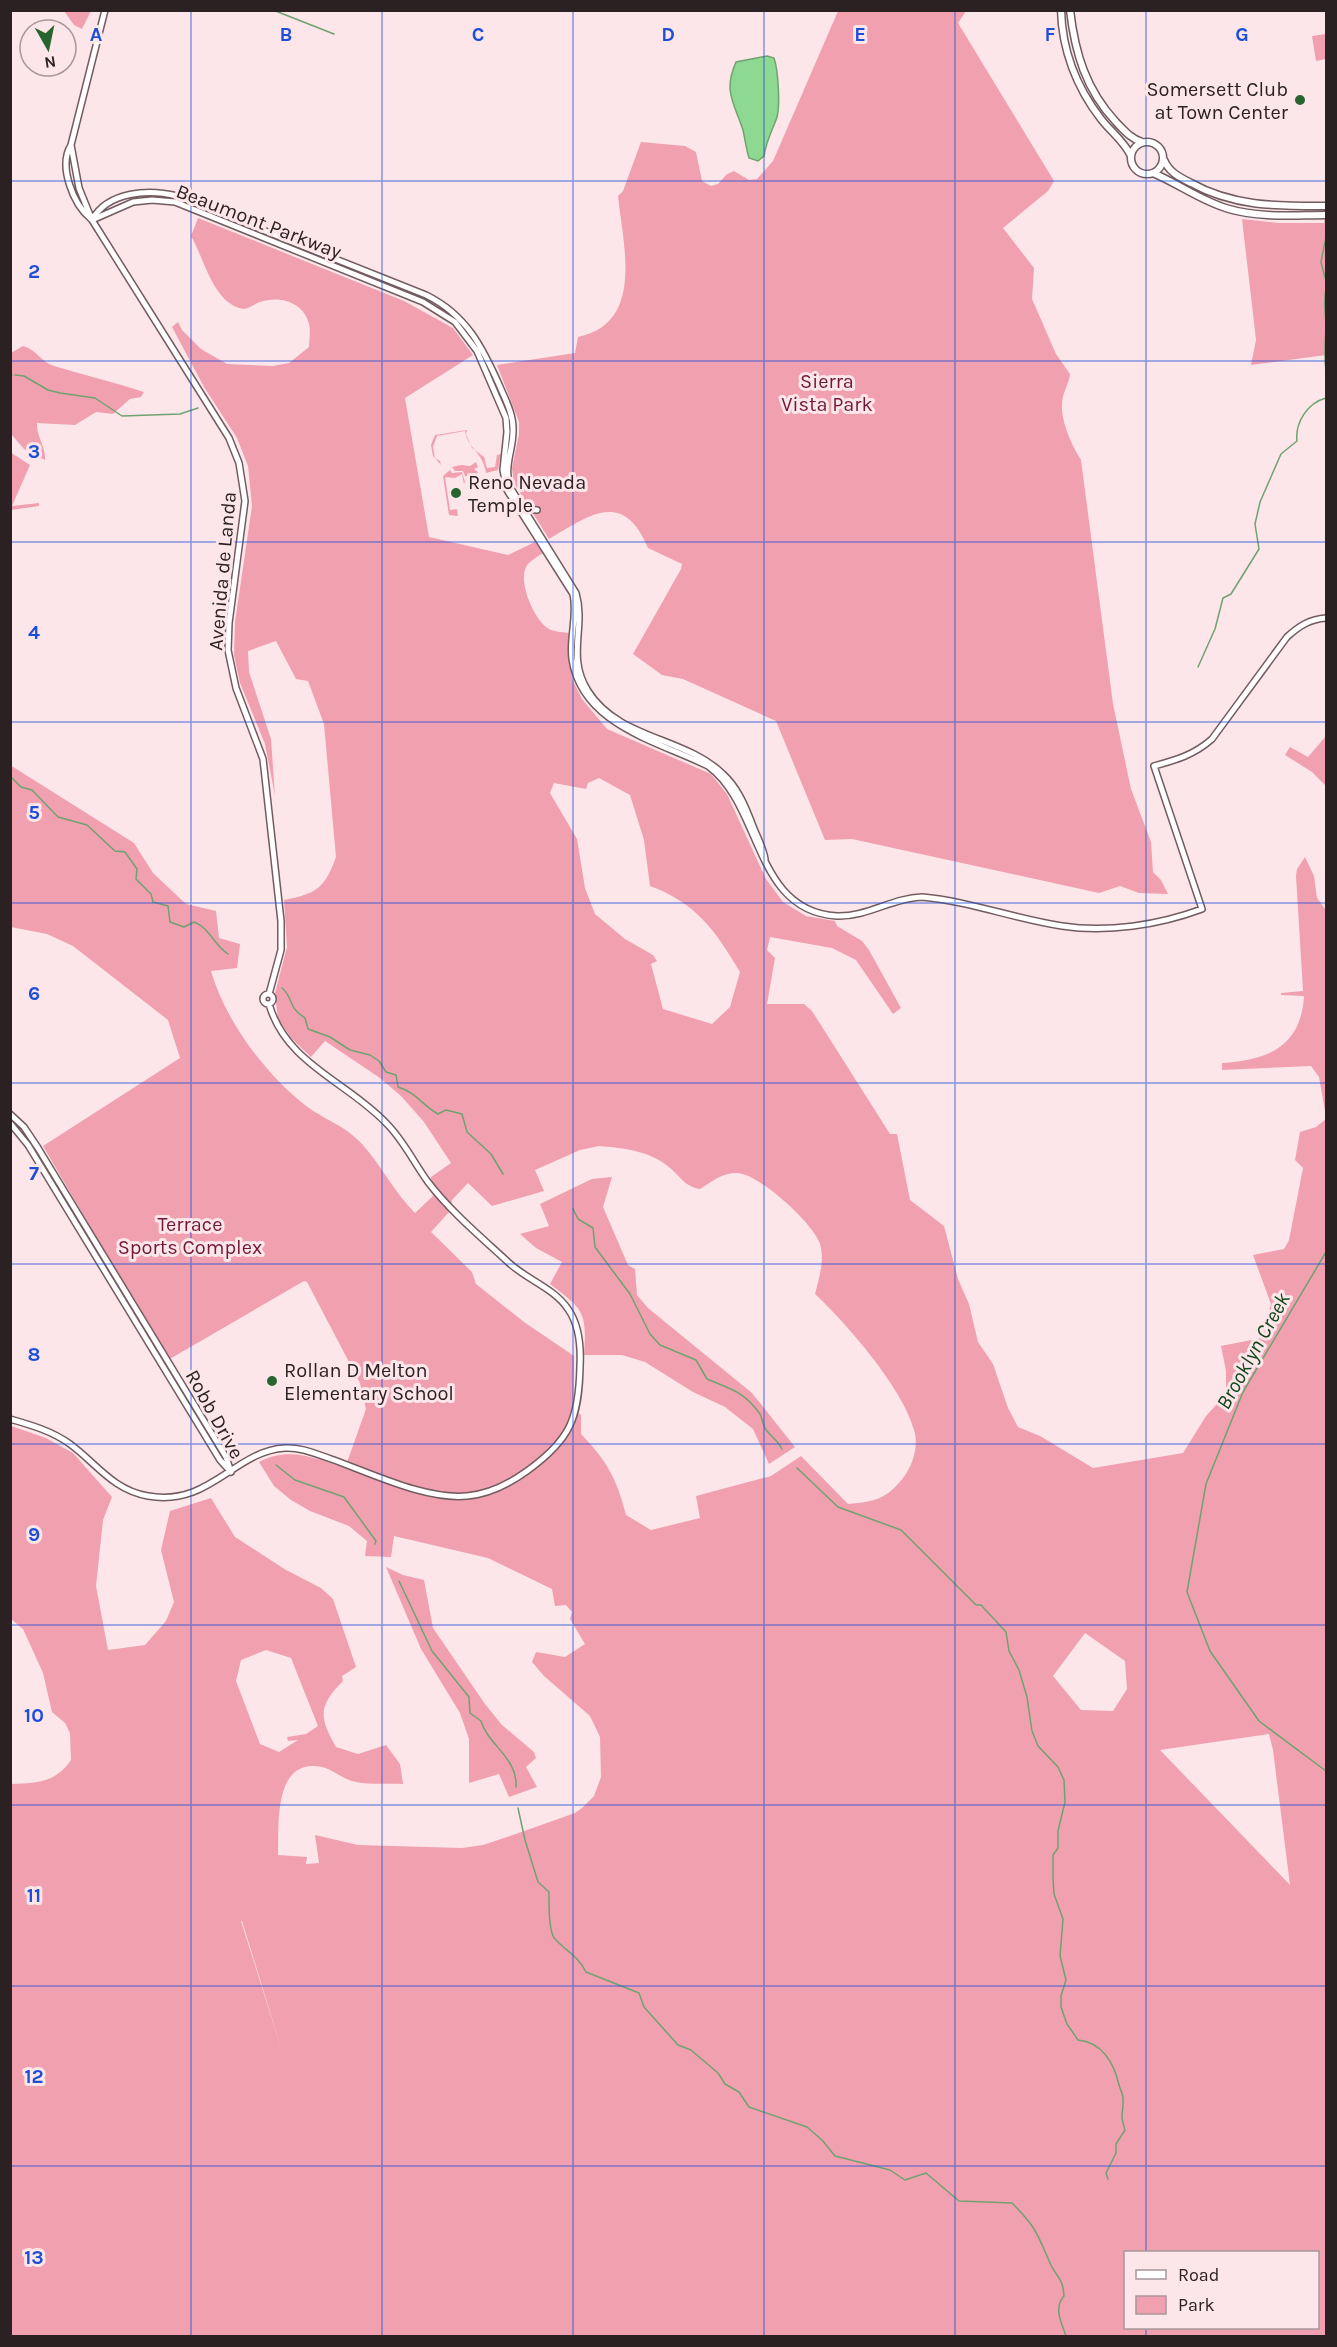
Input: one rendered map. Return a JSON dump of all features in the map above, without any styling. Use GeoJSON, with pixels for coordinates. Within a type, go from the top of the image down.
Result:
{"type":"FeatureCollection","features":[{"type":"Feature","properties":{"kind":"main road"},"geometry":{"type":"LineString","coordinates":[[1061,10],[1066,47],[1079,84],[1092,107],[1131,156],[1137,170],[1153,173],[1194,195],[1238,211],[1262,214],[1326,215]]}},
{"type":"Feature","properties":{"kind":"main road"},"geometry":{"type":"LineString","coordinates":[[1070,10],[1078,57],[1092,92],[1129,136],[1142,142],[1158,145],[1167,167],[1182,179],[1230,200],[1260,205],[1326,206]]}},
{"type":"Feature","properties":{"kind":"main road"},"geometry":{"type":"LineString","coordinates":[[1131,156],[1135,147],[1142,142]]}},
{"type":"Feature","properties":{"kind":"main road"},"geometry":{"type":"LineString","coordinates":[[1153,173],[1160,168],[1164,160]]}},
{"type":"Feature","properties":{"kind":"street","name":"Avenida de Landa"},"geometry":{"type":"LineString","coordinates":[[10,1419],[61,1438],[113,1482],[143,1495],[167,1497],[189,1494],[266,1452],[294,1448],[434,1494],[456,1497],[488,1492],[516,1479],[543,1460],[563,1441],[575,1417],[580,1385],[578,1331],[567,1307],[556,1295],[515,1269],[440,1195],[387,1123],[363,1102],[315,1068],[286,1041],[277,1028],[269,1004],[263,1000],[265,995],[270,994],[282,941],[260,746],[236,688],[228,650],[229,623],[244,513],[243,475],[229,438],[92,220],[81,209],[69,179],[66,154],[71,145],[105,10]]}},
{"type":"Feature","properties":{"kind":"street","name":"Beaumont Parkway"},"geometry":{"type":"LineString","coordinates":[[92,220],[100,210],[133,194],[153,192],[177,196],[426,295],[449,308],[476,336],[510,412],[513,431],[507,461],[508,480],[576,593],[579,607],[576,658],[589,692],[605,711],[620,721],[703,760],[724,775],[741,798],[765,861]]}},
{"type":"Feature","properties":{"kind":"street","name":"Beaumont Parkway"},"geometry":{"type":"LineString","coordinates":[[92,220],[133,202],[152,200],[175,202],[423,302],[455,322],[477,351],[506,418],[507,432],[503,470],[507,490],[573,594],[575,607],[572,651],[581,686],[597,709],[611,720],[708,766],[721,777],[736,796],[775,881],[794,901],[812,910],[829,915],[858,914],[904,899],[922,897],[1053,925],[1080,928],[1155,923],[1202,909],[1154,766],[1187,757],[1206,744],[1287,637],[1298,627],[1315,619],[1326,618]]}},
{"type":"Feature","properties":{"kind":"street"},"geometry":{"type":"LineString","coordinates":[[524,509],[537,510]]}},
{"type":"Feature","properties":{"kind":"street","name":"Robb Drive"},"geometry":{"type":"LineString","coordinates":[[10,1114],[35,1143],[226,1457],[231,1473]]}},
{"type":"Feature","properties":{"kind":"street","name":"Robb Drive"},"geometry":{"type":"LineString","coordinates":[[10,1123],[28,1145],[220,1460],[231,1473]]}},
{"type":"Feature","properties":{"kind":"green space"},"geometry":{"type":"Polygon","coordinates":[[[64,11],[91,11],[82,29],[78,27],[78,18],[69,18],[64,11]]]}},
{"type":"Feature","properties":{"kind":"green space","name":"Sierra Vista Park"},"geometry":{"type":"Polygon","coordinates":[[[838,11],[966,11],[958,23],[1054,181],[1048,191],[1003,228],[1034,268],[1032,299],[1056,354],[1070,374],[1063,397],[1062,413],[1070,438],[1081,460],[1113,704],[1131,789],[1151,842],[1153,872],[1161,880],[1168,894],[1139,893],[1120,886],[1099,893],[852,839],[825,840],[776,721],[683,679],[662,675],[633,654],[682,564],[648,548],[628,518],[616,513],[604,512],[592,516],[549,539],[514,483],[512,468],[519,434],[519,422],[497,365],[575,353],[578,337],[599,329],[613,316],[621,299],[625,280],[625,258],[618,196],[623,191],[641,142],[685,146],[696,152],[702,181],[711,186],[718,184],[727,174],[734,171],[749,180],[757,179],[773,161],[838,11]]]}},
{"type":"Feature","properties":{"kind":"green space"},"geometry":{"type":"Polygon","coordinates":[[[1326,34],[1326,59],[1316,61],[1312,36],[1326,34]]]}},
{"type":"Feature","properties":{"kind":"green space"},"geometry":{"type":"Polygon","coordinates":[[[1326,208],[1326,355],[1251,365],[1256,340],[1242,219],[1278,223],[1324,223],[1326,208]]]}},
{"type":"Feature","properties":{"kind":"green space","name":"Terrace Sports Complex"},"geometry":{"type":"Polygon","coordinates":[[[198,218],[404,301],[453,328],[473,355],[405,398],[429,537],[508,555],[535,542],[543,553],[528,564],[525,570],[525,587],[531,606],[541,622],[548,629],[569,633],[572,679],[582,699],[607,729],[711,774],[727,794],[766,879],[783,902],[806,916],[835,921],[837,926],[862,941],[869,950],[901,1008],[893,1014],[856,960],[832,948],[770,937],[767,950],[775,958],[767,1004],[804,1004],[812,1011],[890,1134],[897,1134],[910,1200],[944,1226],[958,1279],[969,1304],[978,1342],[993,1364],[1008,1408],[1018,1427],[1040,1436],[1093,1468],[1183,1453],[1206,1416],[1226,1394],[1226,1371],[1221,1346],[1261,1338],[1271,1304],[1253,1255],[1284,1249],[1289,1240],[1303,1168],[1295,1160],[1300,1132],[1316,1127],[1326,1119],[1326,2336],[11,2336],[11,1784],[45,1780],[59,1773],[71,1760],[70,1733],[65,1723],[52,1712],[43,1673],[23,1629],[11,1619],[11,1426],[46,1438],[73,1453],[112,1497],[103,1520],[96,1586],[108,1650],[145,1645],[166,1621],[174,1602],[161,1550],[170,1511],[211,1498],[235,1537],[286,1570],[321,1588],[333,1599],[356,1667],[342,1676],[343,1681],[325,1705],[326,1728],[336,1747],[358,1754],[386,1745],[400,1764],[403,1784],[356,1782],[322,1767],[306,1767],[295,1772],[282,1796],[279,1811],[278,1855],[307,1857],[306,1864],[319,1863],[315,1835],[358,1845],[462,1848],[483,1845],[575,1813],[594,1796],[601,1777],[600,1737],[590,1716],[544,1676],[532,1662],[536,1652],[565,1657],[585,1644],[570,1619],[572,1612],[566,1605],[555,1606],[552,1589],[488,1558],[394,1536],[391,1557],[365,1556],[367,1541],[349,1526],[310,1511],[291,1500],[274,1486],[259,1462],[270,1457],[291,1454],[313,1457],[345,1468],[366,1409],[360,1383],[307,1282],[304,1281],[168,1360],[43,1146],[180,1058],[168,1020],[73,946],[47,934],[11,927],[10,765],[134,843],[153,873],[186,904],[216,911],[219,938],[240,944],[237,968],[211,971],[217,990],[236,1027],[261,1062],[290,1092],[362,1144],[415,1213],[433,1196],[431,1177],[451,1163],[424,1122],[401,1096],[380,1078],[325,1041],[311,1057],[291,1038],[278,1019],[275,993],[287,947],[284,900],[304,895],[318,888],[328,876],[336,857],[324,724],[308,681],[296,679],[276,641],[248,651],[249,672],[271,739],[275,796],[265,744],[240,683],[234,655],[235,622],[252,506],[248,466],[237,438],[204,387],[172,327],[178,322],[182,330],[201,349],[227,364],[273,366],[289,363],[309,347],[310,327],[302,310],[290,302],[267,300],[242,309],[230,303],[215,287],[191,236],[198,218]],[[599,778],[588,783],[586,789],[554,783],[550,793],[577,839],[585,888],[595,914],[625,939],[653,955],[657,961],[651,964],[663,1009],[712,1024],[730,1007],[740,972],[722,943],[703,920],[680,901],[650,886],[644,840],[630,795],[599,778]],[[599,1146],[580,1150],[535,1170],[544,1191],[492,1206],[468,1183],[452,1200],[449,1212],[431,1232],[472,1272],[476,1284],[524,1322],[574,1356],[573,1409],[581,1415],[581,1434],[610,1471],[626,1515],[651,1530],[700,1518],[696,1496],[771,1476],[801,1456],[848,1504],[879,1498],[891,1491],[910,1467],[915,1449],[914,1430],[908,1413],[886,1376],[857,1339],[815,1294],[822,1263],[820,1244],[816,1235],[797,1213],[771,1190],[746,1175],[731,1173],[713,1180],[700,1189],[687,1184],[663,1162],[637,1151],[599,1146]],[[1085,1633],[1053,1676],[1081,1710],[1113,1711],[1127,1689],[1125,1661],[1085,1633]],[[266,1650],[241,1660],[236,1681],[260,1744],[279,1752],[298,1740],[288,1741],[287,1737],[306,1734],[318,1726],[291,1658],[266,1650]],[[1269,1734],[1160,1750],[1290,1885],[1269,1734]],[[241,1921],[283,2054],[242,1921],[241,1921]]]}},
{"type":"Feature","properties":{"kind":"green space"},"geometry":{"type":"Polygon","coordinates":[[[23,346],[54,366],[144,392],[141,397],[130,399],[113,414],[96,412],[75,425],[37,423],[45,460],[24,449],[11,434],[11,353],[23,346]]]}},
{"type":"Feature","properties":{"kind":"green space"},"geometry":{"type":"Polygon","coordinates":[[[467,430],[466,434],[465,431],[437,436],[433,447],[435,458],[440,461],[441,465],[433,456],[431,445],[435,435],[467,430]]]}},
{"type":"Feature","properties":{"kind":"green space"},"geometry":{"type":"Polygon","coordinates":[[[475,450],[484,457],[487,468],[495,467],[497,455],[501,454],[498,470],[486,473],[482,460],[475,450]]]}},
{"type":"Feature","properties":{"kind":"green space"},"geometry":{"type":"Polygon","coordinates":[[[10,452],[30,465],[12,506],[39,503],[39,506],[11,510],[10,452]]]}},
{"type":"Feature","properties":{"kind":"green space"},"geometry":{"type":"Polygon","coordinates":[[[476,462],[478,467],[474,469],[478,472],[475,477],[465,476],[463,471],[455,471],[452,467],[470,466],[476,462]]]}},
{"type":"Feature","properties":{"kind":"green space"},"geometry":{"type":"Polygon","coordinates":[[[450,470],[452,473],[462,472],[465,482],[464,484],[462,474],[455,478],[445,477],[450,510],[457,509],[458,516],[449,515],[443,476],[450,470]]]}},
{"type":"Feature","properties":{"kind":"green space"},"geometry":{"type":"Polygon","coordinates":[[[1326,736],[1326,786],[1312,772],[1285,755],[1290,747],[1308,757],[1326,736]]]}},
{"type":"Feature","properties":{"kind":"green space"},"geometry":{"type":"Polygon","coordinates":[[[1305,857],[1314,876],[1317,898],[1326,910],[1326,1117],[1319,1077],[1311,1066],[1222,1070],[1222,1063],[1254,1058],[1279,1048],[1289,1039],[1302,1013],[1304,996],[1281,995],[1281,993],[1303,991],[1296,876],[1297,869],[1305,857]]]}},
{"type":"Feature","properties":{"kind":"green space"},"geometry":{"type":"Polygon","coordinates":[[[612,1177],[603,1207],[628,1265],[635,1269],[637,1295],[648,1308],[752,1393],[795,1447],[769,1464],[753,1429],[725,1407],[693,1392],[645,1362],[622,1355],[584,1355],[585,1329],[581,1313],[570,1300],[550,1284],[562,1262],[536,1248],[520,1234],[549,1226],[540,1204],[592,1179],[612,1177]]]}},
{"type":"Feature","properties":{"kind":"green space"},"geometry":{"type":"Polygon","coordinates":[[[386,1567],[403,1575],[424,1580],[433,1628],[502,1725],[534,1752],[536,1758],[526,1767],[537,1787],[509,1797],[499,1774],[469,1783],[469,1739],[460,1713],[421,1649],[386,1567]]]}},
{"type":"Feature","properties":{"kind":"shaded area"},"geometry":{"type":"Polygon","coordinates":[[[767,56],[774,58],[775,63],[778,115],[764,156],[758,161],[749,158],[743,130],[731,97],[730,81],[736,62],[767,56]]]}},
{"type":"Feature","properties":{"kind":"waterway"},"geometry":{"type":"LineString","coordinates":[[273,10],[334,34]]}},
{"type":"Feature","properties":{"kind":"waterway"},"geometry":{"type":"LineString","coordinates":[[1326,237],[1321,262],[1326,281]]}},
{"type":"Feature","properties":{"kind":"waterway"},"geometry":{"type":"LineString","coordinates":[[1326,289],[1326,372]]}},
{"type":"Feature","properties":{"kind":"waterway"},"geometry":{"type":"LineString","coordinates":[[15,375],[24,376],[48,390],[95,398],[122,416],[180,414],[198,408]]}},
{"type":"Feature","properties":{"kind":"waterway"},"geometry":{"type":"LineString","coordinates":[[1198,667],[1215,629],[1223,598],[1231,594],[1259,549],[1255,524],[1260,502],[1281,454],[1297,441],[1300,421],[1308,409],[1326,398]]}},
{"type":"Feature","properties":{"kind":"waterway"},"geometry":{"type":"LineString","coordinates":[[10,776],[21,787],[32,790],[58,817],[87,825],[115,851],[125,852],[137,869],[136,879],[151,894],[153,902],[168,906],[170,922],[184,927],[194,922],[208,932],[228,954]]}},
{"type":"Feature","properties":{"kind":"waterway"},"geometry":{"type":"LineString","coordinates":[[282,988],[299,1014],[305,1018],[308,1029],[330,1037],[350,1050],[370,1055],[379,1061],[386,1072],[396,1075],[398,1087],[410,1092],[438,1114],[446,1110],[462,1114],[467,1132],[491,1154],[503,1174]]}},
{"type":"Feature","properties":{"kind":"waterway"},"geometry":{"type":"LineString","coordinates":[[573,1209],[578,1219],[593,1228],[595,1247],[630,1294],[650,1334],[660,1345],[696,1360],[707,1379],[748,1400],[760,1414],[766,1429],[782,1449]]}},
{"type":"Feature","properties":{"kind":"waterway","name":"Brooklyn Creek"},"geometry":{"type":"LineString","coordinates":[[1326,1252],[1243,1392],[1206,1484],[1187,1592],[1210,1651],[1259,1721],[1326,1771]]}},
{"type":"Feature","properties":{"kind":"waterway"},"geometry":{"type":"LineString","coordinates":[[276,1465],[295,1480],[344,1497],[376,1541],[375,1544]]}},
{"type":"Feature","properties":{"kind":"waterway"},"geometry":{"type":"LineString","coordinates":[[797,1468],[838,1507],[901,1530],[976,1605],[981,1605],[1006,1632],[1009,1651],[1019,1670],[1027,1697],[1032,1731],[1038,1746],[1058,1767],[1064,1780],[1065,1802],[1058,1831],[1058,1848],[1053,1855],[1054,1894],[1063,1919],[1060,1956],[1066,1980],[1061,1996],[1061,2007],[1067,2024],[1078,2040],[1094,2045],[1106,2055],[1114,2069],[1123,2095],[1122,2116],[1125,2130],[1116,2144],[1116,2153],[1106,2173],[1108,2179]]}},
{"type":"Feature","properties":{"kind":"waterway"},"geometry":{"type":"LineString","coordinates":[[399,1581],[432,1651],[469,1697],[470,1713],[481,1721],[485,1730],[508,1760],[515,1777],[516,1787]]}},
{"type":"Feature","properties":{"kind":"waterway"},"geometry":{"type":"LineString","coordinates":[[518,1808],[538,1882],[549,1892],[549,1917],[553,1935],[586,1972],[639,1993],[644,2007],[678,2045],[691,2050],[718,2073],[725,2084],[739,2092],[749,2107],[807,2127],[835,2156],[890,2170],[905,2180],[926,2173],[959,2201],[1012,2203],[1035,2231],[1052,2268],[1061,2281],[1064,2296],[1059,2311],[1066,2336]]}},
{"type":"Feature","properties":{"kind":"place","name":"Somersett Club at Town Center"},"geometry":{"type":"Point","coordinates":[1300,100]}},
{"type":"Feature","properties":{"kind":"place","name":"Reno Nevada Temple"},"geometry":{"type":"Point","coordinates":[456,493]}},
{"type":"Feature","properties":{"kind":"place","name":"Rollan D Melton Elementary School"},"geometry":{"type":"Point","coordinates":[272,1381]}}]}
